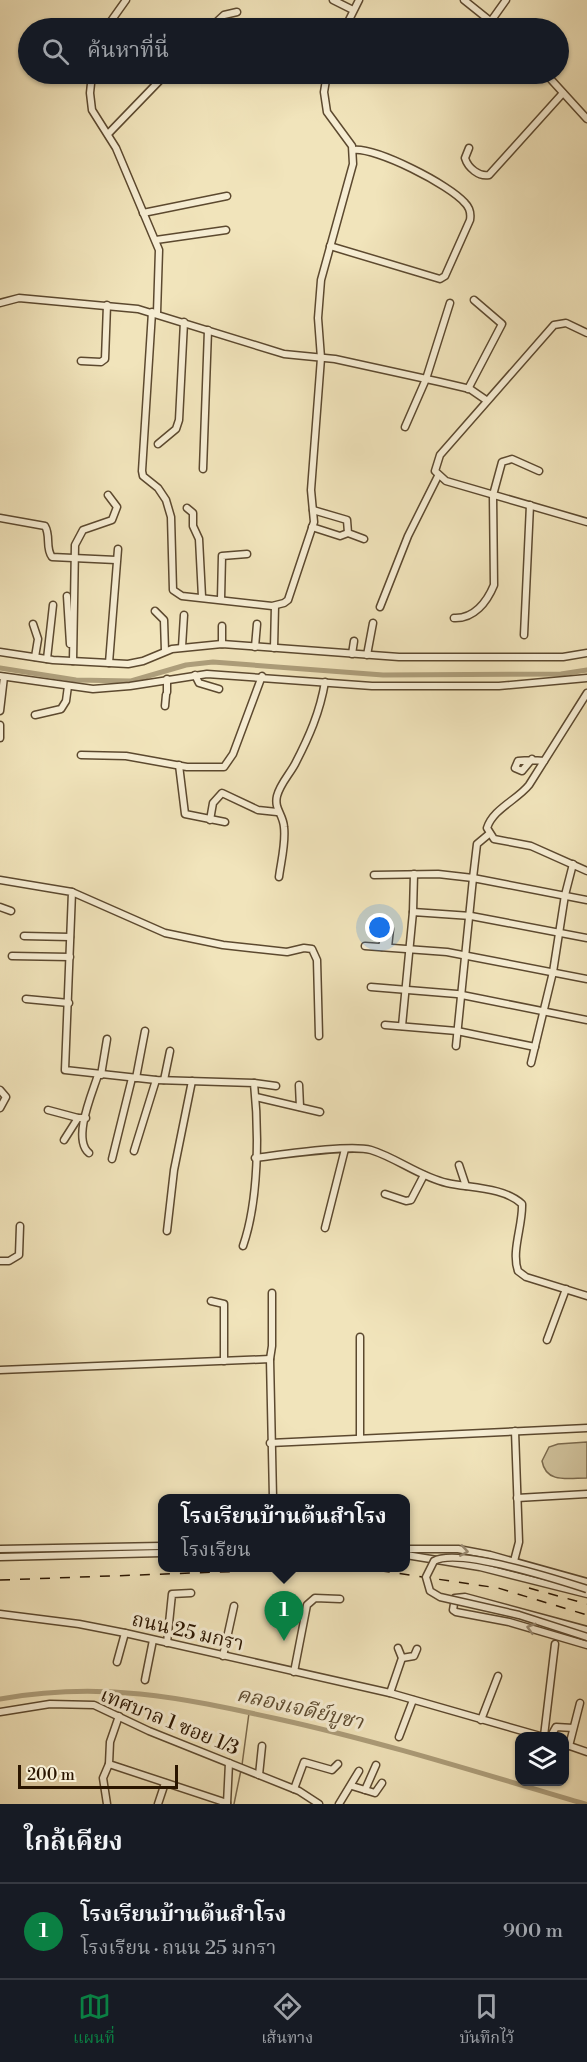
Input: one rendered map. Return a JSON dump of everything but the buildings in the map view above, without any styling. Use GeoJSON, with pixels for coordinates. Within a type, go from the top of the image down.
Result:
{"type":"FeatureCollection","features":[{"type":"Feature","properties":{"kind":"street"},"geometry":{"type":"LineString","coordinates":[[113,18],[126,0]]}},
{"type":"Feature","properties":{"kind":"street"},"geometry":{"type":"LineString","coordinates":[[333,0],[353,10]]}},
{"type":"Feature","properties":{"kind":"street"},"geometry":{"type":"LineString","coordinates":[[349,18],[359,0]]}},
{"type":"Feature","properties":{"kind":"street"},"geometry":{"type":"LineString","coordinates":[[464,0],[486,18]]}},
{"type":"Feature","properties":{"kind":"street"},"geometry":{"type":"LineString","coordinates":[[492,18],[506,0]]}},
{"type":"Feature","properties":{"kind":"street"},"geometry":{"type":"LineString","coordinates":[[221,18],[237,12]]}},
{"type":"Feature","properties":{"kind":"street"},"geometry":{"type":"LineString","coordinates":[[91,84],[92,110],[108,134],[160,253],[142,471],[143,476],[158,488],[166,500],[171,517],[173,590],[182,596],[275,606],[288,600],[312,527],[312,477],[321,358],[318,298],[353,164],[353,150],[327,112],[324,92],[325,84]]}},
{"type":"Feature","properties":{"kind":"street"},"geometry":{"type":"LineString","coordinates":[[108,134],[156,84]]}},
{"type":"Feature","properties":{"kind":"street"},"geometry":{"type":"LineString","coordinates":[[555,84],[587,119]]}},
{"type":"Feature","properties":{"kind":"street"},"geometry":{"type":"LineString","coordinates":[[469,148],[465,158],[470,167],[484,176],[489,175],[563,93]]}},
{"type":"Feature","properties":{"kind":"street"},"geometry":{"type":"LineString","coordinates":[[330,246],[440,279],[445,276],[470,220],[466,204],[442,186],[368,151],[353,150]]}},
{"type":"Feature","properties":{"kind":"street"},"geometry":{"type":"LineString","coordinates":[[143,213],[227,196]]}},
{"type":"Feature","properties":{"kind":"street"},"geometry":{"type":"LineString","coordinates":[[156,240],[226,230]]}},
{"type":"Feature","properties":{"kind":"street"},"geometry":{"type":"LineString","coordinates":[[0,303],[19,298],[107,305],[154,313],[284,354],[321,358],[468,388],[486,400]]}},
{"type":"Feature","properties":{"kind":"street"},"geometry":{"type":"LineString","coordinates":[[468,388],[502,324],[474,300]]}},
{"type":"Feature","properties":{"kind":"street"},"geometry":{"type":"LineString","coordinates":[[405,427],[426,379],[450,303]]}},
{"type":"Feature","properties":{"kind":"street"},"geometry":{"type":"LineString","coordinates":[[81,361],[101,362],[105,359],[107,305]]}},
{"type":"Feature","properties":{"kind":"street"},"geometry":{"type":"LineString","coordinates":[[158,444],[176,429],[179,420],[184,322]]}},
{"type":"Feature","properties":{"kind":"street"},"geometry":{"type":"LineString","coordinates":[[587,333],[566,323],[555,325],[486,400],[440,455],[435,471],[438,476],[493,495],[587,522]]}},
{"type":"Feature","properties":{"kind":"street"},"geometry":{"type":"LineString","coordinates":[[203,470],[208,330]]}},
{"type":"Feature","properties":{"kind":"street"},"geometry":{"type":"LineString","coordinates":[[454,618],[464,619],[472,615],[490,594],[494,585],[493,495],[501,465],[505,460],[515,460],[539,471]]}},
{"type":"Feature","properties":{"kind":"street"},"geometry":{"type":"LineString","coordinates":[[380,607],[408,536],[438,476]]}},
{"type":"Feature","properties":{"kind":"street"},"geometry":{"type":"LineString","coordinates":[[74,659],[75,544],[83,530],[106,524],[116,515],[117,507],[108,495]]}},
{"type":"Feature","properties":{"kind":"street"},"geometry":{"type":"LineString","coordinates":[[524,635],[530,505]]}},
{"type":"Feature","properties":{"kind":"street"},"geometry":{"type":"LineString","coordinates":[[187,508],[193,513],[193,526],[199,539],[202,597]]}},
{"type":"Feature","properties":{"kind":"street"},"geometry":{"type":"LineString","coordinates":[[313,510],[347,520],[348,533]]}},
{"type":"Feature","properties":{"kind":"street"},"geometry":{"type":"LineString","coordinates":[[0,518],[41,524],[49,535],[49,551],[52,557],[75,560],[116,560]]}},
{"type":"Feature","properties":{"kind":"street"},"geometry":{"type":"LineString","coordinates":[[312,527],[340,536],[348,533],[364,539]]}},
{"type":"Feature","properties":{"kind":"street"},"geometry":{"type":"LineString","coordinates":[[109,663],[118,549]]}},
{"type":"Feature","properties":{"kind":"street"},"geometry":{"type":"LineString","coordinates":[[221,599],[222,556],[247,554]]}},
{"type":"Feature","properties":{"kind":"street"},"geometry":{"type":"LineString","coordinates":[[67,596],[70,650],[74,659]]}},
{"type":"Feature","properties":{"kind":"street"},"geometry":{"type":"LineString","coordinates":[[47,659],[53,605]]}},
{"type":"Feature","properties":{"kind":"street"},"geometry":{"type":"LineString","coordinates":[[274,648],[275,606]]}},
{"type":"Feature","properties":{"kind":"street"},"geometry":{"type":"LineString","coordinates":[[155,611],[164,620],[165,651]]}},
{"type":"Feature","properties":{"kind":"street"},"geometry":{"type":"LineString","coordinates":[[182,647],[184,615]]}},
{"type":"Feature","properties":{"kind":"street"},"geometry":{"type":"LineString","coordinates":[[367,655],[373,623]]}},
{"type":"Feature","properties":{"kind":"street"},"geometry":{"type":"LineString","coordinates":[[33,624],[38,639],[35,657]]}},
{"type":"Feature","properties":{"kind":"street"},"geometry":{"type":"LineString","coordinates":[[255,646],[257,624]]}},
{"type":"Feature","properties":{"kind":"street"},"geometry":{"type":"LineString","coordinates":[[222,626],[222,644]]}},
{"type":"Feature","properties":{"kind":"street"},"geometry":{"type":"LineString","coordinates":[[352,654],[354,641]]}},
{"type":"Feature","properties":{"kind":"street"},"geometry":{"type":"LineString","coordinates":[[0,652],[47,659],[109,663],[143,661],[165,651],[182,647],[222,644],[367,655],[474,658],[563,657],[587,653]]}},
{"type":"Feature","properties":{"kind":"street"},"geometry":{"type":"LineString","coordinates":[[195,675],[199,683],[219,689]]}},
{"type":"Feature","properties":{"kind":"street"},"geometry":{"type":"LineString","coordinates":[[0,711],[2,676],[68,686],[103,688],[195,675],[261,676],[372,686],[499,686],[587,678]]}},
{"type":"Feature","properties":{"kind":"street"},"geometry":{"type":"LineString","coordinates":[[81,755],[126,756],[218,769],[228,763],[261,676]]}},
{"type":"Feature","properties":{"kind":"street"},"geometry":{"type":"LineString","coordinates":[[165,706],[167,679]]}},
{"type":"Feature","properties":{"kind":"street"},"geometry":{"type":"LineString","coordinates":[[279,877],[284,833],[282,818],[278,812],[280,787],[310,737],[325,682]]}},
{"type":"Feature","properties":{"kind":"street"},"geometry":{"type":"LineString","coordinates":[[35,715],[61,709],[66,701],[68,686]]}},
{"type":"Feature","properties":{"kind":"street"},"geometry":{"type":"LineString","coordinates":[[489,834],[489,820],[520,796],[587,693]]}},
{"type":"Feature","properties":{"kind":"street"},"geometry":{"type":"LineString","coordinates":[[0,725],[0,738]]}},
{"type":"Feature","properties":{"kind":"street"},"geometry":{"type":"LineString","coordinates":[[532,759],[544,761]]}},
{"type":"Feature","properties":{"kind":"street"},"geometry":{"type":"LineString","coordinates":[[179,765],[184,814],[225,822]]}},
{"type":"Feature","properties":{"kind":"street"},"geometry":{"type":"LineString","coordinates":[[210,820],[213,803],[222,793],[258,810],[278,812]]}},
{"type":"Feature","properties":{"kind":"street"},"geometry":{"type":"LineString","coordinates":[[489,834],[503,841],[531,846],[587,871]]}},
{"type":"Feature","properties":{"kind":"street"},"geometry":{"type":"LineString","coordinates":[[456,1046],[477,844],[489,834]]}},
{"type":"Feature","properties":{"kind":"street"},"geometry":{"type":"LineString","coordinates":[[531,1063],[553,972],[565,895],[573,864]]}},
{"type":"Feature","properties":{"kind":"street"},"geometry":{"type":"LineString","coordinates":[[402,1026],[413,912],[414,874]]}},
{"type":"Feature","properties":{"kind":"street"},"geometry":{"type":"LineString","coordinates":[[374,875],[414,874],[473,878],[587,900]]}},
{"type":"Feature","properties":{"kind":"street"},"geometry":{"type":"LineString","coordinates":[[0,880],[72,892],[165,933],[223,945],[286,952],[304,948],[312,949],[317,960],[319,1036]]}},
{"type":"Feature","properties":{"kind":"street"},"geometry":{"type":"LineString","coordinates":[[72,892],[65,1070],[156,1080],[254,1083],[276,1086]]}},
{"type":"Feature","properties":{"kind":"street"},"geometry":{"type":"LineString","coordinates":[[0,907],[11,911]]}},
{"type":"Feature","properties":{"kind":"street"},"geometry":{"type":"LineString","coordinates":[[413,912],[471,916],[587,938]]}},
{"type":"Feature","properties":{"kind":"street"},"geometry":{"type":"LineString","coordinates":[[24,936],[70,937]]}},
{"type":"Feature","properties":{"kind":"street"},"geometry":{"type":"LineString","coordinates":[[365,946],[464,954],[587,979]]}},
{"type":"Feature","properties":{"kind":"street"},"geometry":{"type":"LineString","coordinates":[[12,956],[70,957]]}},
{"type":"Feature","properties":{"kind":"street"},"geometry":{"type":"LineString","coordinates":[[371,987],[460,995],[587,1020]]}},
{"type":"Feature","properties":{"kind":"street"},"geometry":{"type":"LineString","coordinates":[[26,999],[69,1003]]}},
{"type":"Feature","properties":{"kind":"street"},"geometry":{"type":"LineString","coordinates":[[385,1025],[457,1031],[535,1047]]}},
{"type":"Feature","properties":{"kind":"street"},"geometry":{"type":"LineString","coordinates":[[112,1159],[146,1030]]}},
{"type":"Feature","properties":{"kind":"street"},"geometry":{"type":"LineString","coordinates":[[89,1153],[81,1138],[107,1039]]}},
{"type":"Feature","properties":{"kind":"street"},"geometry":{"type":"LineString","coordinates":[[164,1080],[170,1051]]}},
{"type":"Feature","properties":{"kind":"street"},"geometry":{"type":"LineString","coordinates":[[134,1151],[156,1080]]}},
{"type":"Feature","properties":{"kind":"street"},"geometry":{"type":"LineString","coordinates":[[167,1231],[174,1170],[192,1081]]}},
{"type":"Feature","properties":{"kind":"street"},"geometry":{"type":"LineString","coordinates":[[243,1246],[251,1221],[255,1158],[254,1083]]}},
{"type":"Feature","properties":{"kind":"street"},"geometry":{"type":"LineString","coordinates":[[299,1085],[300,1107]]}},
{"type":"Feature","properties":{"kind":"street"},"geometry":{"type":"LineString","coordinates":[[0,1090],[6,1097],[0,1108]]}},
{"type":"Feature","properties":{"kind":"street"},"geometry":{"type":"LineString","coordinates":[[256,1098],[320,1112]]}},
{"type":"Feature","properties":{"kind":"street"},"geometry":{"type":"LineString","coordinates":[[48,1110],[86,1118]]}},
{"type":"Feature","properties":{"kind":"street"},"geometry":{"type":"LineString","coordinates":[[64,1140],[78,1118]]}},
{"type":"Feature","properties":{"kind":"street"},"geometry":{"type":"LineString","coordinates":[[255,1158],[345,1149],[368,1149],[398,1160],[435,1180],[520,1201],[522,1213],[516,1263],[518,1271],[526,1277],[587,1296]]}},
{"type":"Feature","properties":{"kind":"street"},"geometry":{"type":"LineString","coordinates":[[325,1228],[345,1149]]}},
{"type":"Feature","properties":{"kind":"street"},"geometry":{"type":"LineString","coordinates":[[459,1165],[466,1186]]}},
{"type":"Feature","properties":{"kind":"street"},"geometry":{"type":"LineString","coordinates":[[385,1194],[406,1201],[411,1200],[424,1175]]}},
{"type":"Feature","properties":{"kind":"street"},"geometry":{"type":"LineString","coordinates":[[0,1261],[9,1261],[19,1255],[20,1226]]}},
{"type":"Feature","properties":{"kind":"street"},"geometry":{"type":"LineString","coordinates":[[547,1340],[566,1289]]}},
{"type":"Feature","properties":{"kind":"street"},"geometry":{"type":"LineString","coordinates":[[272,1293],[270,1443],[273,1494]]}},
{"type":"Feature","properties":{"kind":"street"},"geometry":{"type":"LineString","coordinates":[[211,1301],[224,1304],[224,1361]]}},
{"type":"Feature","properties":{"kind":"street"},"geometry":{"type":"LineString","coordinates":[[360,1337],[360,1438]]}},
{"type":"Feature","properties":{"kind":"street"},"geometry":{"type":"LineString","coordinates":[[0,1370],[270,1359]]}},
{"type":"Feature","properties":{"kind":"street"},"geometry":{"type":"LineString","coordinates":[[270,1443],[587,1428]]}},
{"type":"Feature","properties":{"kind":"street"},"geometry":{"type":"LineString","coordinates":[[514,1561],[519,1542],[515,1431]]}},
{"type":"Feature","properties":{"kind":"street"},"geometry":{"type":"LineString","coordinates":[[517,1498],[587,1494]]}},
{"type":"Feature","properties":{"kind":"street"},"geometry":{"type":"LineString","coordinates":[[0,1550],[158,1546]]}},
{"type":"Feature","properties":{"kind":"street"},"geometry":{"type":"LineString","coordinates":[[410,1549],[458,1549],[514,1561],[587,1582]]}},
{"type":"Feature","properties":{"kind":"street"},"geometry":{"type":"LineString","coordinates":[[0,1557],[158,1553]]}},
{"type":"Feature","properties":{"kind":"street"},"geometry":{"type":"LineString","coordinates":[[410,1556],[480,1567],[587,1594]]}},
{"type":"Feature","properties":{"kind":"street"},"geometry":{"type":"LineString","coordinates":[[587,1589],[525,1570],[448,1557],[434,1561],[426,1578],[430,1591],[440,1597],[519,1615],[587,1637]]}},
{"type":"Feature","properties":{"kind":"street"},"geometry":{"type":"LineString","coordinates":[[167,1642],[172,1594],[191,1593]]}},
{"type":"Feature","properties":{"kind":"street"},"geometry":{"type":"LineString","coordinates":[[587,1630],[476,1599],[460,1596],[453,1601],[453,1610],[456,1612],[509,1622],[587,1646]]}},
{"type":"Feature","properties":{"kind":"street"},"geometry":{"type":"LineString","coordinates":[[294,1672],[307,1605],[315,1598],[340,1599]]}},
{"type":"Feature","properties":{"kind":"street"},"geometry":{"type":"LineString","coordinates":[[223,1656],[234,1606]]}},
{"type":"Feature","properties":{"kind":"street","name":"ถนน 25 มกรา"},"geometry":{"type":"LineString","coordinates":[[0,1614],[79,1624],[167,1642],[390,1693],[523,1732]]}},
{"type":"Feature","properties":{"kind":"street"},"geometry":{"type":"LineString","coordinates":[[117,1662],[125,1633]]}},
{"type":"Feature","properties":{"kind":"street"},"geometry":{"type":"LineString","coordinates":[[146,1680],[153,1640]]}},
{"type":"Feature","properties":{"kind":"street"},"geometry":{"type":"LineString","coordinates":[[545,1732],[555,1644]]}},
{"type":"Feature","properties":{"kind":"street"},"geometry":{"type":"LineString","coordinates":[[390,1693],[402,1658],[398,1648]]}},
{"type":"Feature","properties":{"kind":"street"},"geometry":{"type":"LineString","coordinates":[[402,1658],[414,1656],[417,1649]]}},
{"type":"Feature","properties":{"kind":"street"},"geometry":{"type":"LineString","coordinates":[[481,1720],[498,1676]]}},
{"type":"Feature","properties":{"kind":"street"},"geometry":{"type":"LineString","coordinates":[[399,1737],[414,1700]]}},
{"type":"Feature","properties":{"kind":"street","name":"เทศบาล 1 ซอย 1/3"},"geometry":{"type":"LineString","coordinates":[[0,1712],[71,1703],[94,1705],[294,1789],[319,1804]]}},
{"type":"Feature","properties":{"kind":"street"},"geometry":{"type":"LineString","coordinates":[[569,1739],[580,1704]]}},
{"type":"Feature","properties":{"kind":"street"},"geometry":{"type":"LineString","coordinates":[[107,1804],[103,1778],[109,1764],[110,1742],[119,1716]]}},
{"type":"Feature","properties":{"kind":"street"},"geometry":{"type":"LineString","coordinates":[[554,1732],[556,1727],[573,1728]]}},
{"type":"Feature","properties":{"kind":"street"},"geometry":{"type":"LineString","coordinates":[[260,1775],[262,1746]]}},
{"type":"Feature","properties":{"kind":"street"},"geometry":{"type":"LineString","coordinates":[[569,1746],[587,1752]]}},
{"type":"Feature","properties":{"kind":"street"},"geometry":{"type":"LineString","coordinates":[[294,1789],[304,1762],[332,1770],[339,1764]]}},
{"type":"Feature","properties":{"kind":"street"},"geometry":{"type":"LineString","coordinates":[[109,1764],[227,1804],[232,1764]]}},
{"type":"Feature","properties":{"kind":"street"},"geometry":{"type":"LineString","coordinates":[[365,1791],[376,1765]]}},
{"type":"Feature","properties":{"kind":"street"},"geometry":{"type":"LineString","coordinates":[[339,1804],[359,1771]]}},
{"type":"Feature","properties":{"kind":"street"},"geometry":{"type":"LineString","coordinates":[[158,1804],[165,1783]]}},
{"type":"Feature","properties":{"kind":"street"},"geometry":{"type":"LineString","coordinates":[[352,1786],[375,1793],[382,1783]]}},
{"type":"Feature","properties":{"kind":"shaded area"},"geometry":{"type":"Polygon","coordinates":[[[587,1442],[587,1478],[559,1478],[548,1473],[544,1468],[542,1461],[549,1447],[558,1444],[587,1442]]]}},
{"type":"Feature","properties":{"kind":"waterway"},"geometry":{"type":"LineString","coordinates":[[0,668],[76,680],[131,681],[186,665],[213,662],[383,675],[561,674],[587,670]]}},
{"type":"Feature","properties":{"kind":"waterway","name":"คลองเจดีย์บูชา"},"geometry":{"type":"LineString","coordinates":[[0,1699],[73,1691],[140,1694],[207,1704],[356,1738],[585,1804]]}},
{"type":"Feature","properties":{"kind":"waterway"},"geometry":{"type":"LineString","coordinates":[[242,1765],[249,1713]]}},
{"type":"Feature","properties":{"kind":"waterway"},"geometry":{"type":"LineString","coordinates":[[234,1804],[241,1770]]}},
{"type":"Feature","properties":{"kind":"railway"},"geometry":{"type":"LineString","coordinates":[[0,1580],[220,1572]]}},
{"type":"Feature","properties":{"kind":"railway"},"geometry":{"type":"LineString","coordinates":[[389,1572],[498,1588],[587,1615]]}},
{"type":"Feature","properties":{"kind":"railway"},"geometry":{"type":"LineString","coordinates":[[529,1588],[587,1604]]}},
{"type":"Feature","properties":{"kind":"place","name":"โรงเรียนบ้านต้นสำโรง"},"geometry":{"type":"Point","coordinates":[284,1641]}}]}
